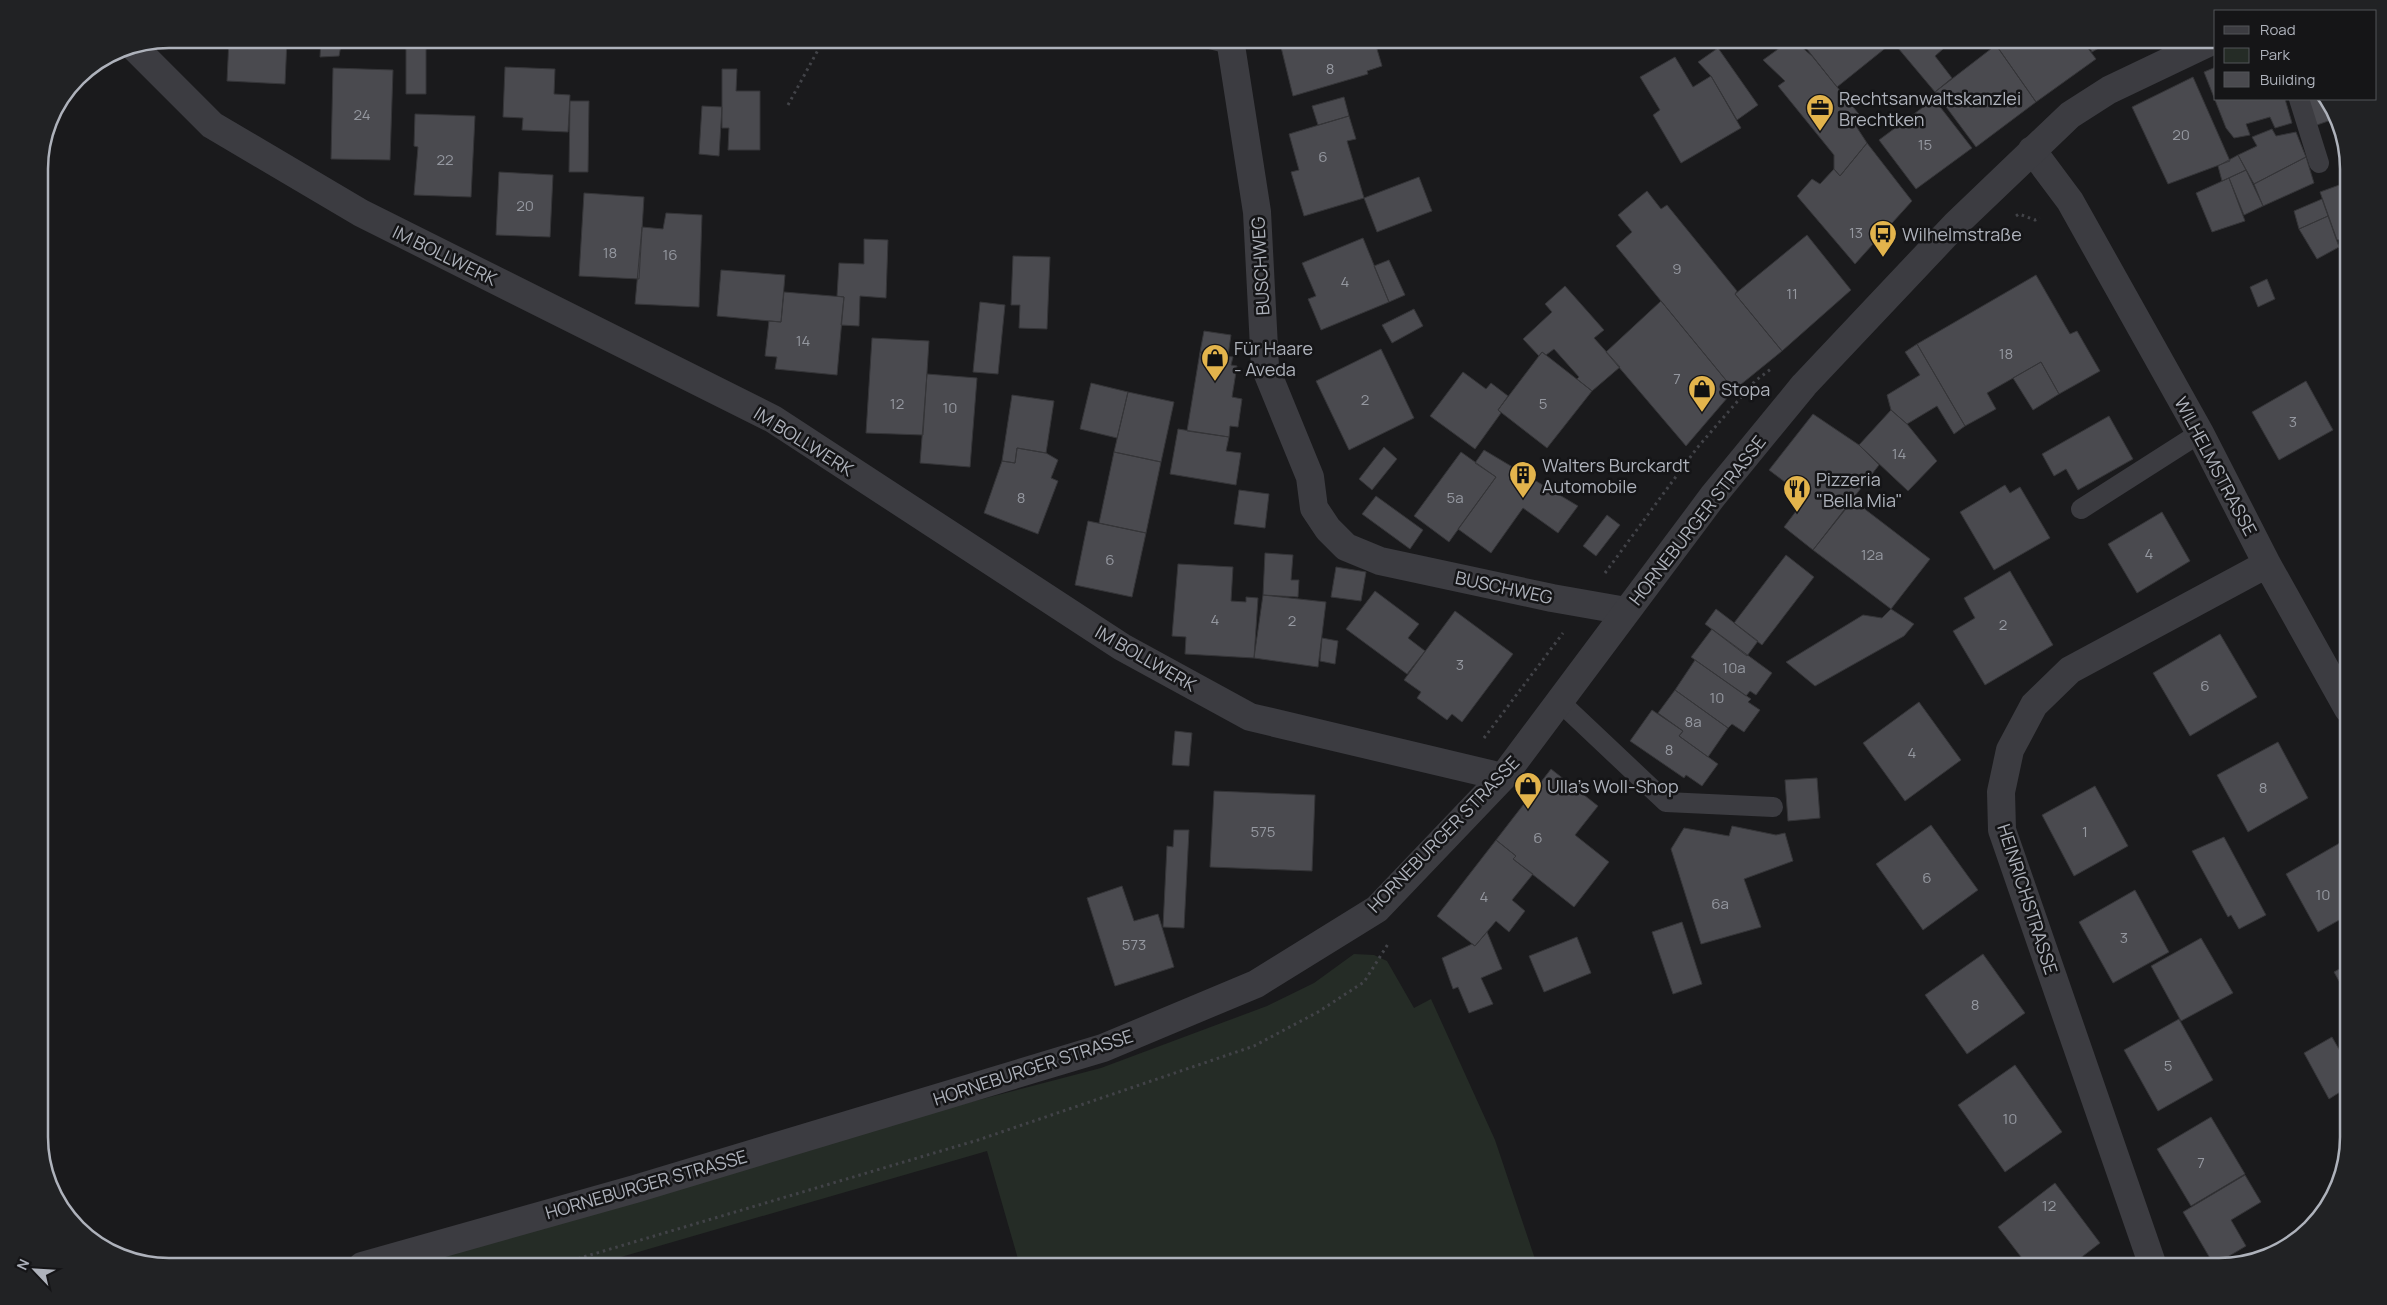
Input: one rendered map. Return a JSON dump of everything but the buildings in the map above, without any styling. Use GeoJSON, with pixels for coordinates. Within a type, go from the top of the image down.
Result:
{"type":"FeatureCollection","features":[{"type":"Feature","properties":{"kind":"street","name":"BUSCHWEG"},"geometry":{"type":"LineString","coordinates":[[1225,48],[1257,212],[1265,367],[1310,477],[1314,508],[1328,529],[1346,547],[1380,561],[1583,604],[1626,611]]}},
{"type":"Feature","properties":{"kind":"street","name":"HORNEBURGER STRASSE"},"geometry":{"type":"LineString","coordinates":[[390,1258],[635,1188],[1103,1048],[1256,984],[1377,909],[1502,777],[1714,496],[1804,385],[1956,224],[2070,115],[2177,48]]}},
{"type":"Feature","properties":{"kind":"street","name":"IM BOLLWERK"},"geometry":{"type":"LineString","coordinates":[[139,52],[212,125],[220,130],[361,214],[773,419],[1122,647],[1250,717],[1502,777]]}},
{"type":"Feature","properties":{"kind":"street","name":"WILHELMSTRASSE"},"geometry":{"type":"LineString","coordinates":[[2032,150],[2070,201],[2200,433],[2267,564],[2340,694]]}},
{"type":"Feature","properties":{"kind":"street","name":"HEINRICHSTRASSE"},"geometry":{"type":"LineString","coordinates":[[2150,1258],[2002,830],[2001,792],[2010,750],[2034,705],[2070,670],[2267,564]]}},
{"type":"Feature","properties":{"kind":"lane"},"geometry":{"type":"LineString","coordinates":[[2299,100],[2319,163]]}},
{"type":"Feature","properties":{"kind":"lane"},"geometry":{"type":"LineString","coordinates":[[2080,510],[2200,433]]}},
{"type":"Feature","properties":{"kind":"lane"},"geometry":{"type":"LineString","coordinates":[[1559,701],[1666,802],[1773,806]]}},
{"type":"Feature","properties":{"kind":"path"},"geometry":{"type":"LineString","coordinates":[[788,105],[819,48]]}},
{"type":"Feature","properties":{"kind":"path"},"geometry":{"type":"LineString","coordinates":[[1462,767],[1548,655],[1697,448],[1755,381],[1776,365]]}},
{"type":"Feature","properties":{"kind":"path"},"geometry":{"type":"LineString","coordinates":[[580,1258],[978,1140],[1254,1046],[1318,1012],[1364,982],[1390,941]]}},
{"type":"Feature","properties":{"kind":"green space"},"geometry":{"type":"Polygon","coordinates":[[[1354,954],[1374,955],[1387,961],[1414,1008],[1431,999],[1495,1140],[1535,1258],[1018,1258],[987,1151],[618,1258],[395,1258],[634,1190],[1101,1068],[1267,1006],[1314,983],[1354,954]]]}},
{"type":"Feature","properties":{"kind":"place","name":"Rechtsanwaltskanzlei Brechtken"},"geometry":{"type":"Point","coordinates":[1820,132]}},
{"type":"Feature","properties":{"kind":"place","name":"Wilhelmstraße"},"geometry":{"type":"Point","coordinates":[1883,258]}},
{"type":"Feature","properties":{"kind":"place","name":"Für Haare - Aveda"},"geometry":{"type":"Point","coordinates":[1215,382]}},
{"type":"Feature","properties":{"kind":"place","name":"Stopa"},"geometry":{"type":"Point","coordinates":[1702,413]}},
{"type":"Feature","properties":{"kind":"place","name":"Walters Burckardt Automobile"},"geometry":{"type":"Point","coordinates":[1523,499]}},
{"type":"Feature","properties":{"kind":"place","name":"Pizzeria \"Bella Mia\""},"geometry":{"type":"Point","coordinates":[1797,513]}},
{"type":"Feature","properties":{"kind":"place","name":"Ulla's Woll-Shop"},"geometry":{"type":"Point","coordinates":[1528,810]}}]}
